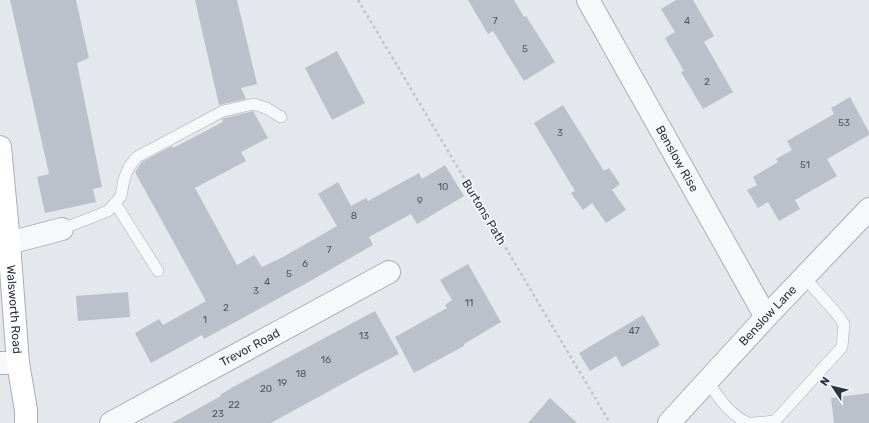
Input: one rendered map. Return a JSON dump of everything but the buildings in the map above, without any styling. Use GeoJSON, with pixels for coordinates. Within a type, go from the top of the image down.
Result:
{"type":"FeatureCollection","features":[{"type":"Feature","properties":{"kind":"main road","name":"Walsworth Road"},"geometry":{"type":"LineString","coordinates":[[0,147],[9,243],[9,363],[26,410],[26,423]]}},
{"type":"Feature","properties":{"kind":"street","name":"Benslow Rise"},"geometry":{"type":"LineString","coordinates":[[588,0],[766,317]]}},
{"type":"Feature","properties":{"kind":"street","name":"Benslow Lane"},"geometry":{"type":"LineString","coordinates":[[669,423],[766,317],[869,209]]}},
{"type":"Feature","properties":{"kind":"street"},"geometry":{"type":"LineString","coordinates":[[9,243],[62,229]]}},
{"type":"Feature","properties":{"kind":"street","name":"Trevor Road"},"geometry":{"type":"LineString","coordinates":[[111,423],[389,272]]}},
{"type":"Feature","properties":{"kind":"lane"},"geometry":{"type":"LineString","coordinates":[[62,229],[108,211],[121,196],[124,179],[129,167],[138,157],[223,111],[254,104],[266,108],[281,117]]}},
{"type":"Feature","properties":{"kind":"lane"},"geometry":{"type":"LineString","coordinates":[[115,203],[158,271]]}},
{"type":"Feature","properties":{"kind":"lane"},"geometry":{"type":"LineString","coordinates":[[754,423],[775,421],[842,347],[844,324],[804,277]]}},
{"type":"Feature","properties":{"kind":"lane"},"geometry":{"type":"LineString","coordinates":[[708,382],[720,400],[735,416],[748,423]]}},
{"type":"Feature","properties":{"kind":"path","name":"Burtons Path"},"geometry":{"type":"LineString","coordinates":[[358,0],[610,423]]}}]}
